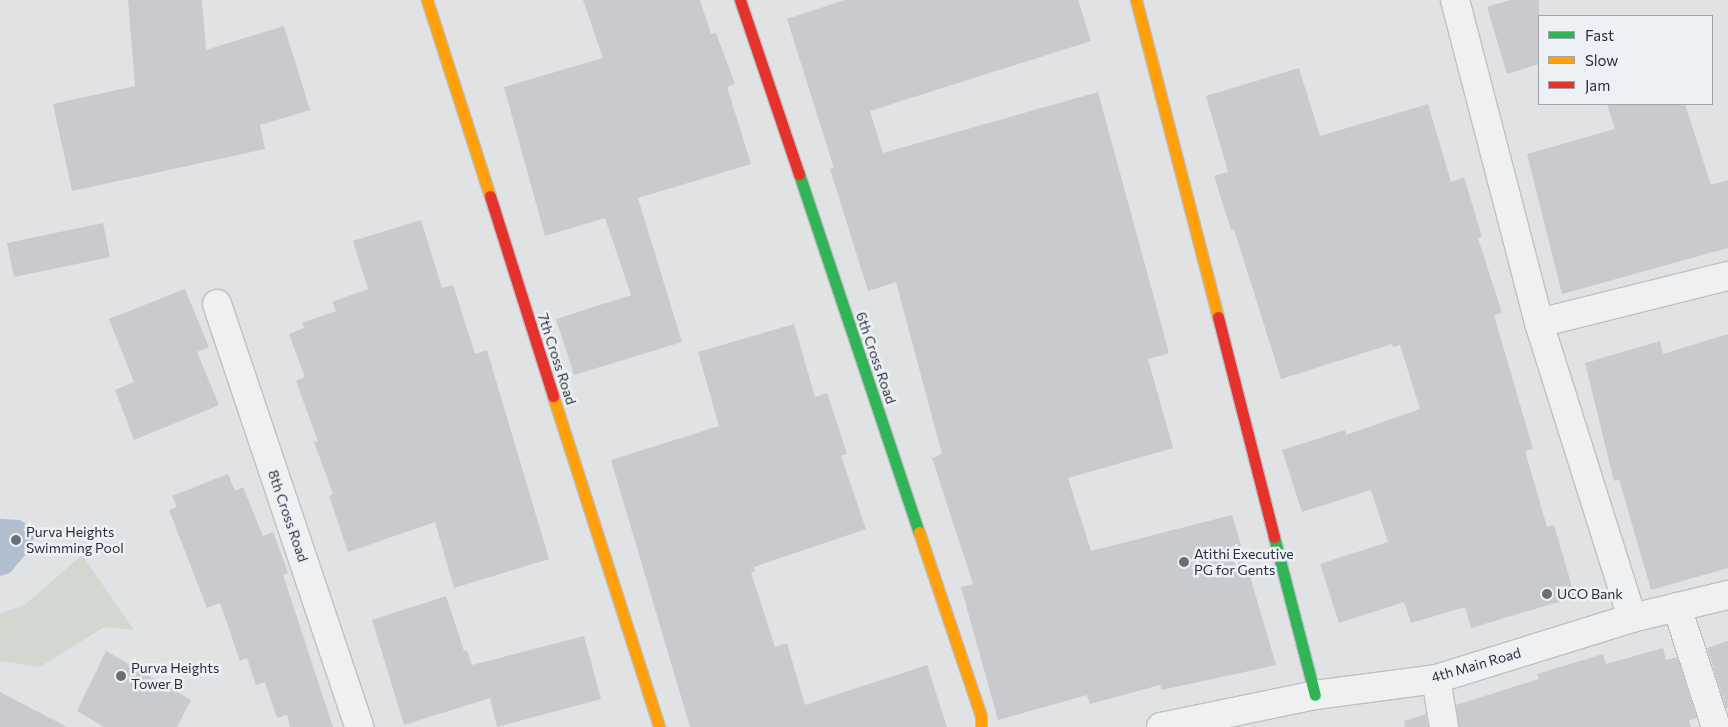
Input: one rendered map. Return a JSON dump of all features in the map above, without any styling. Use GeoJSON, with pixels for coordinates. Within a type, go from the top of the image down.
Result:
{"type":"FeatureCollection","features":[{"type":"Feature","properties":{"kind":"main road","name":"7th Cross Road"},"geometry":{"type":"LineString","coordinates":[[427,0],[659,727]]}},
{"type":"Feature","properties":{"kind":"main road","name":"6th Cross Road"},"geometry":{"type":"LineString","coordinates":[[740,0],[978,707],[981,727]]}},
{"type":"Feature","properties":{"kind":"main road"},"geometry":{"type":"LineString","coordinates":[[1136,0],[1315,695]]}},
{"type":"Feature","properties":{"kind":"street"},"geometry":{"type":"LineString","coordinates":[[1456,0],[1539,323],[1632,618]]}},
{"type":"Feature","properties":{"kind":"street"},"geometry":{"type":"LineString","coordinates":[[1539,323],[1728,276]]}},
{"type":"Feature","properties":{"kind":"street","name":"8th Cross Road"},"geometry":{"type":"LineString","coordinates":[[217,304],[359,727]]}},
{"type":"Feature","properties":{"kind":"street","name":"4th Main Road"},"geometry":{"type":"LineString","coordinates":[[1164,727],[1315,695],[1436,679],[1632,618],[1728,595]]}},
{"type":"Feature","properties":{"kind":"street"},"geometry":{"type":"LineString","coordinates":[[1677,607],[1716,727]]}},
{"type":"Feature","properties":{"kind":"street"},"geometry":{"type":"LineString","coordinates":[[1436,679],[1444,727]]}},
{"type":"Feature","properties":{"kind":"shaded area"},"geometry":{"type":"Polygon","coordinates":[[[82,555],[134,630],[104,627],[40,667],[0,661],[0,614],[26,604],[82,555]]]}},
{"type":"Feature","properties":{"kind":"water","name":"Purva Heights Swimming Pool"},"geometry":{"type":"Polygon","coordinates":[[[0,519],[20,520],[36,531],[30,549],[10,573],[0,576],[0,519]]]}},
{"type":"Feature","properties":{"kind":"building"},"geometry":{"type":"Polygon","coordinates":[[[128,0],[202,0],[206,50],[284,26],[310,110],[260,125],[265,149],[72,191],[53,104],[135,86],[128,0]]]}},
{"type":"Feature","properties":{"kind":"building"},"geometry":{"type":"Polygon","coordinates":[[[583,0],[700,0],[711,34],[716,33],[735,84],[727,87],[751,164],[638,198],[682,342],[574,375],[556,319],[631,295],[605,218],[545,236],[504,87],[603,58],[583,0]]]}},
{"type":"Feature","properties":{"kind":"building"},"geometry":{"type":"Polygon","coordinates":[[[845,0],[1078,0],[1091,41],[870,111],[883,153],[1098,92],[1169,353],[1148,359],[1173,448],[1068,478],[1091,551],[1232,515],[1276,665],[1162,690],[1160,685],[1090,704],[1087,695],[998,720],[961,587],[973,584],[932,458],[942,454],[896,282],[868,291],[830,169],[834,168],[787,19],[845,0]]]}},
{"type":"Feature","properties":{"kind":"building"},"geometry":{"type":"Polygon","coordinates":[[[1511,0],[1539,0],[1538,64],[1507,74],[1487,7],[1511,0]]]}},
{"type":"Feature","properties":{"kind":"building"},"geometry":{"type":"Polygon","coordinates":[[[1299,68],[1320,136],[1428,104],[1451,182],[1464,177],[1482,237],[1478,238],[1502,313],[1494,315],[1533,449],[1525,451],[1547,527],[1554,525],[1575,597],[1471,628],[1465,607],[1411,623],[1404,602],[1339,623],[1320,564],[1388,542],[1372,493],[1371,490],[1302,512],[1282,450],[1345,430],[1346,435],[1420,409],[1400,345],[1393,347],[1392,344],[1281,379],[1234,229],[1231,230],[1214,176],[1228,172],[1206,96],[1299,68]]]}},
{"type":"Feature","properties":{"kind":"building"},"geometry":{"type":"Polygon","coordinates":[[[1607,105],[1685,105],[1711,185],[1728,180],[1728,248],[1562,294],[1527,154],[1615,129],[1607,105]]]}},
{"type":"Feature","properties":{"kind":"building"},"geometry":{"type":"Polygon","coordinates":[[[421,220],[442,288],[453,285],[475,354],[487,350],[549,559],[454,588],[435,522],[348,552],[329,496],[333,494],[314,442],[318,441],[296,381],[305,377],[289,334],[304,328],[302,323],[336,311],[332,302],[368,289],[353,241],[421,220]]]}},
{"type":"Feature","properties":{"kind":"building"},"geometry":{"type":"Polygon","coordinates":[[[103,223],[110,257],[14,277],[7,243],[103,223]]]}},
{"type":"Feature","properties":{"kind":"building"},"geometry":{"type":"Polygon","coordinates":[[[185,289],[209,347],[197,352],[219,405],[134,440],[115,390],[134,382],[109,319],[185,289]]]}},
{"type":"Feature","properties":{"kind":"building"},"geometry":{"type":"Polygon","coordinates":[[[794,324],[815,397],[827,393],[847,454],[841,456],[866,529],[754,567],[755,571],[751,572],[775,647],[787,643],[805,705],[927,665],[947,727],[690,727],[611,460],[719,426],[698,352],[794,324]]]}},
{"type":"Feature","properties":{"kind":"building"},"geometry":{"type":"Polygon","coordinates":[[[1728,334],[1728,568],[1651,590],[1619,479],[1614,481],[1585,363],[1660,341],[1663,354],[1728,334]]]}},
{"type":"Feature","properties":{"kind":"building"},"geometry":{"type":"Polygon","coordinates":[[[228,474],[235,491],[243,487],[263,536],[273,532],[288,573],[283,575],[333,727],[290,727],[287,715],[277,718],[265,682],[256,685],[247,658],[240,661],[220,603],[207,608],[169,510],[177,507],[172,496],[228,474]]]}},
{"type":"Feature","properties":{"kind":"building"},"geometry":{"type":"Polygon","coordinates":[[[446,596],[464,651],[467,650],[472,665],[584,636],[601,699],[497,727],[490,698],[404,725],[372,620],[446,596]]]}},
{"type":"Feature","properties":{"kind":"building"},"geometry":{"type":"Polygon","coordinates":[[[1728,641],[1728,708],[1726,708],[1707,648],[1728,641]]]}},
{"type":"Feature","properties":{"kind":"building"},"geometry":{"type":"Polygon","coordinates":[[[1663,648],[1666,660],[1677,657],[1697,718],[1689,720],[1691,727],[1459,727],[1456,705],[1539,679],[1537,674],[1603,654],[1606,664],[1663,648]]]}},
{"type":"Feature","properties":{"kind":"building","name":"Purva Heights Tower B"},"geometry":{"type":"Polygon","coordinates":[[[106,651],[191,700],[177,727],[104,727],[77,711],[106,651]]]}},
{"type":"Feature","properties":{"kind":"building"},"geometry":{"type":"Polygon","coordinates":[[[0,692],[67,727],[0,727],[0,692]]]}},
{"type":"Feature","properties":{"kind":"building"},"geometry":{"type":"Polygon","coordinates":[[[1426,714],[1428,727],[1405,727],[1404,721],[1426,714]]]}},
{"type":"Feature","properties":{"kind":"traffic: fast"},"geometry":{"type":"LineString","coordinates":[[799,174],[919,532]]}},
{"type":"Feature","properties":{"kind":"traffic: fast"},"geometry":{"type":"LineString","coordinates":[[1274,537],[1315,695]]}},
{"type":"Feature","properties":{"kind":"traffic: slow"},"geometry":{"type":"LineString","coordinates":[[427,0],[490,196]]}},
{"type":"Feature","properties":{"kind":"traffic: slow"},"geometry":{"type":"LineString","coordinates":[[1136,0],[1218,317]]}},
{"type":"Feature","properties":{"kind":"traffic: slow"},"geometry":{"type":"LineString","coordinates":[[553,396],[659,727]]}},
{"type":"Feature","properties":{"kind":"traffic: slow"},"geometry":{"type":"LineString","coordinates":[[919,532],[981,716],[981,727]]}},
{"type":"Feature","properties":{"kind":"traffic: jam"},"geometry":{"type":"LineString","coordinates":[[740,0],[799,174]]}},
{"type":"Feature","properties":{"kind":"traffic: jam"},"geometry":{"type":"LineString","coordinates":[[490,196],[553,396]]}},
{"type":"Feature","properties":{"kind":"traffic: jam"},"geometry":{"type":"LineString","coordinates":[[1218,317],[1274,537]]}},
{"type":"Feature","properties":{"kind":"place","name":"Purva Heights Swimming Pool"},"geometry":{"type":"Point","coordinates":[16,540]}},
{"type":"Feature","properties":{"kind":"place","name":"Atithi Executive PG for Gents"},"geometry":{"type":"Point","coordinates":[1184,562]}},
{"type":"Feature","properties":{"kind":"place","name":"UCO Bank"},"geometry":{"type":"Point","coordinates":[1547,594]}},
{"type":"Feature","properties":{"kind":"place","name":"Purva Heights Tower B"},"geometry":{"type":"Point","coordinates":[121,676]}}]}
